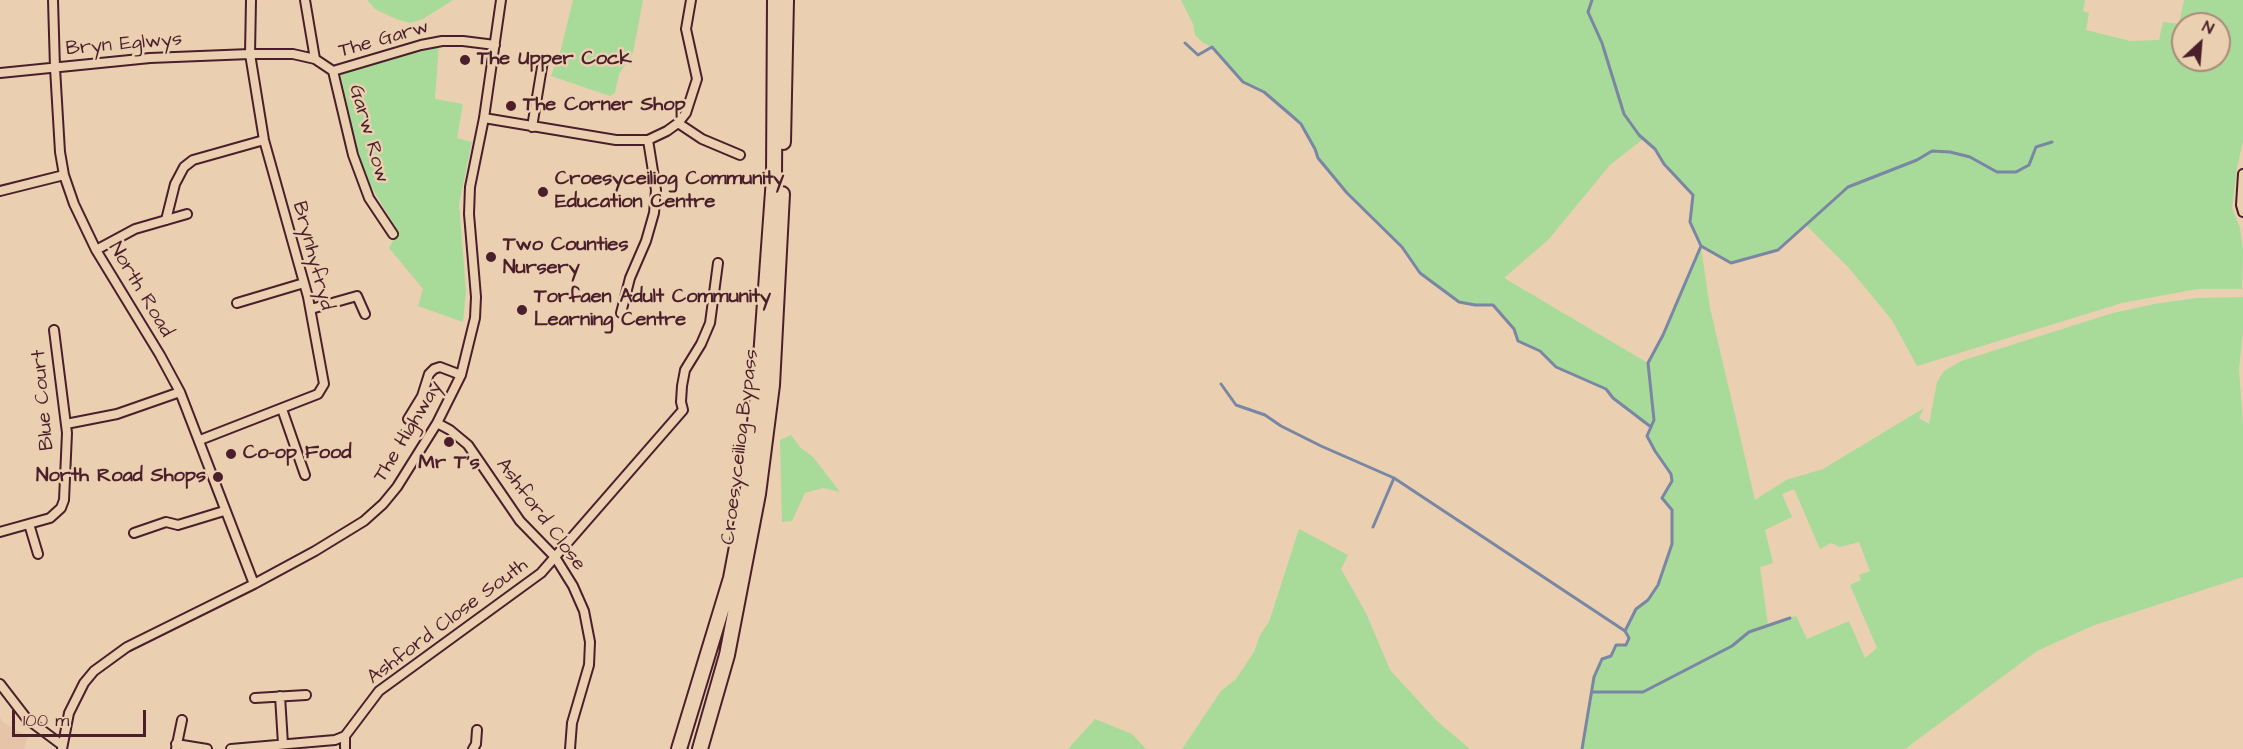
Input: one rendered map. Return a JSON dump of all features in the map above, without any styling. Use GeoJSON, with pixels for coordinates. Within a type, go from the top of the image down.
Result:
{"type":"FeatureCollection","features":[{"type":"Feature","properties":{"kind":"highway","name":"Croesyceiliog Bypass"},"geometry":{"type":"LineString","coordinates":[[679,749],[731,578],[748,488],[759,385],[774,178],[775,0]]}},
{"type":"Feature","properties":{"kind":"highway","name":"Croesyceiliog Bypass"},"geometry":{"type":"LineString","coordinates":[[700,749],[729,643],[758,494],[772,385],[783,180],[786,0]]}},
{"type":"Feature","properties":{"kind":"street","name":"North Road"},"geometry":{"type":"LineString","coordinates":[[53,0],[54,68],[60,152],[64,175],[74,204],[96,250],[180,392],[254,584]]}},
{"type":"Feature","properties":{"kind":"street","name":"Brynhyfryd"},"geometry":{"type":"LineString","coordinates":[[200,441],[318,394],[324,384],[311,309],[264,140],[250,54],[251,0]]}},
{"type":"Feature","properties":{"kind":"street"},"geometry":{"type":"LineString","coordinates":[[305,0],[315,59]]}},
{"type":"Feature","properties":{"kind":"street","name":"The Highway"},"geometry":{"type":"LineString","coordinates":[[62,747],[69,713],[84,683],[94,671],[127,647],[254,584],[364,521],[397,487],[437,423],[461,375],[475,318],[476,297],[470,187],[484,118],[501,0]]}},
{"type":"Feature","properties":{"kind":"street"},"geometry":{"type":"LineString","coordinates":[[484,118],[616,140],[648,140],[667,131],[686,113],[697,79],[686,29],[691,0]]}},
{"type":"Feature","properties":{"kind":"street","name":"The Garw"},"geometry":{"type":"LineString","coordinates":[[250,54],[292,54],[315,59],[333,71],[442,41],[463,40],[495,45]]}},
{"type":"Feature","properties":{"kind":"street","name":"Bryn Eglwys"},"geometry":{"type":"LineString","coordinates":[[0,72],[150,58],[250,54]]}},
{"type":"Feature","properties":{"kind":"street"},"geometry":{"type":"LineString","coordinates":[[532,127],[543,62]]}},
{"type":"Feature","properties":{"kind":"street","name":"Garw Row"},"geometry":{"type":"LineString","coordinates":[[333,71],[353,155],[369,198],[393,234]]}},
{"type":"Feature","properties":{"kind":"street"},"geometry":{"type":"LineString","coordinates":[[678,123],[702,139],[740,155]]}},
{"type":"Feature","properties":{"kind":"street"},"geometry":{"type":"LineString","coordinates":[[166,220],[175,184],[184,167],[193,160],[264,140]]}},
{"type":"Feature","properties":{"kind":"street"},"geometry":{"type":"LineString","coordinates":[[621,314],[630,278],[646,241],[654,213],[656,190],[648,140]]}},
{"type":"Feature","properties":{"kind":"street"},"geometry":{"type":"LineString","coordinates":[[0,191],[64,175]]}},
{"type":"Feature","properties":{"kind":"street"},"geometry":{"type":"LineString","coordinates":[[2243,176],[2243,212]]}},
{"type":"Feature","properties":{"kind":"street"},"geometry":{"type":"LineString","coordinates":[[96,250],[126,233],[187,214]]}},
{"type":"Feature","properties":{"kind":"street","name":"Ashford Close South"},"geometry":{"type":"LineString","coordinates":[[345,736],[379,691],[542,573],[684,410],[681,402],[685,370],[701,344],[710,323],[718,263]]}},
{"type":"Feature","properties":{"kind":"street"},"geometry":{"type":"LineString","coordinates":[[237,303],[304,283]]}},
{"type":"Feature","properties":{"kind":"street"},"geometry":{"type":"LineString","coordinates":[[311,309],[357,296],[365,314]]}},
{"type":"Feature","properties":{"kind":"street","name":"Blue Court"},"geometry":{"type":"LineString","coordinates":[[0,532],[50,518],[61,508],[64,500],[66,424],[54,330]]}},
{"type":"Feature","properties":{"kind":"street"},"geometry":{"type":"LineString","coordinates":[[408,419],[422,396],[429,374],[434,369],[440,367],[461,375]]}},
{"type":"Feature","properties":{"kind":"street"},"geometry":{"type":"LineString","coordinates":[[66,424],[117,414],[180,392]]}},
{"type":"Feature","properties":{"kind":"street"},"geometry":{"type":"LineString","coordinates":[[282,409],[305,475]]}},
{"type":"Feature","properties":{"kind":"street","name":"Ashford Close"},"geometry":{"type":"LineString","coordinates":[[437,423],[450,430],[468,445],[520,521],[555,557],[573,586],[584,611],[590,642],[589,665],[572,723],[570,749]]}},
{"type":"Feature","properties":{"kind":"street"},"geometry":{"type":"LineString","coordinates":[[134,533],[166,522],[178,525],[224,511]]}},
{"type":"Feature","properties":{"kind":"street"},"geometry":{"type":"LineString","coordinates":[[29,524],[38,554]]}},
{"type":"Feature","properties":{"kind":"street"},"geometry":{"type":"LineString","coordinates":[[0,684],[27,718],[62,747]]}},
{"type":"Feature","properties":{"kind":"street"},"geometry":{"type":"LineString","coordinates":[[255,698],[306,695]]}},
{"type":"Feature","properties":{"kind":"street"},"geometry":{"type":"LineString","coordinates":[[280,696],[283,744]]}},
{"type":"Feature","properties":{"kind":"street"},"geometry":{"type":"LineString","coordinates":[[182,720],[176,746],[207,749]]}},
{"type":"Feature","properties":{"kind":"street"},"geometry":{"type":"LineString","coordinates":[[473,749],[476,744],[477,730]]}},
{"type":"Feature","properties":{"kind":"street"},"geometry":{"type":"LineString","coordinates":[[231,749],[335,740],[345,736],[345,749]]}},
{"type":"Feature","properties":{"kind":"shaded area"},"geometry":{"type":"Polygon","coordinates":[[[0,718],[4,723],[28,736],[24,749],[0,749],[0,718]]]}},
{"type":"Feature","properties":{"kind":"green space"},"geometry":{"type":"Polygon","coordinates":[[[367,0],[453,0],[423,19],[410,23],[375,9],[367,0]]]}},
{"type":"Feature","properties":{"kind":"green space"},"geometry":{"type":"Polygon","coordinates":[[[573,0],[643,0],[633,53],[619,74],[615,93],[610,96],[551,76],[561,49],[573,0]]]}},
{"type":"Feature","properties":{"kind":"green space"},"geometry":{"type":"Polygon","coordinates":[[[1181,0],[2085,0],[2083,11],[2089,13],[2086,30],[2130,41],[2159,40],[2163,22],[2171,23],[2171,72],[2231,72],[2231,12],[2182,12],[2184,0],[2243,0],[2243,141],[2232,208],[2240,228],[2243,250],[2242,289],[2197,289],[2122,303],[1917,366],[1892,320],[1848,267],[1806,225],[1778,250],[1731,263],[1701,247],[1710,308],[1755,500],[1786,480],[1823,469],[1924,408],[1919,418],[1929,424],[1937,382],[1944,371],[1961,361],[2113,313],[2197,298],[2243,297],[2243,330],[2239,370],[2243,424],[2243,577],[2092,626],[2037,651],[1905,749],[1582,749],[1594,677],[1602,659],[1611,656],[1616,645],[1626,645],[1629,638],[1625,631],[1636,609],[1648,600],[1658,585],[1672,544],[1672,510],[1662,498],[1672,481],[1671,474],[1647,436],[1651,427],[1613,398],[1606,389],[1556,367],[1540,351],[1518,341],[1514,329],[1493,305],[1459,302],[1420,273],[1402,247],[1347,193],[1318,158],[1301,124],[1264,92],[1243,82],[1212,47],[1203,43],[1195,35],[1193,24],[1181,0]],[[1643,139],[1610,165],[1548,240],[1504,278],[1648,363],[1663,335],[1701,246],[1690,222],[1693,195],[1664,164],[1655,149],[1643,139]],[[1794,489],[1782,494],[1792,517],[1765,530],[1773,563],[1760,567],[1768,625],[1796,616],[1807,639],[1849,621],[1865,658],[1877,648],[1850,585],[1861,580],[1859,575],[1870,571],[1859,542],[1840,547],[1831,543],[1820,549],[1794,489]]]}},
{"type":"Feature","properties":{"kind":"green space"},"geometry":{"type":"Polygon","coordinates":[[[439,44],[435,99],[463,104],[457,138],[472,142],[459,204],[466,291],[463,322],[418,306],[423,289],[389,248],[398,231],[361,170],[340,71],[439,44]]]}},
{"type":"Feature","properties":{"kind":"green space"},"geometry":{"type":"Polygon","coordinates":[[[791,435],[801,448],[813,457],[840,492],[823,488],[805,493],[792,521],[782,522],[780,440],[791,435]]]}},
{"type":"Feature","properties":{"kind":"green space"},"geometry":{"type":"Polygon","coordinates":[[[1299,529],[1348,555],[1341,569],[1366,613],[1390,670],[1437,721],[1470,749],[1182,749],[1221,691],[1236,679],[1254,652],[1260,635],[1269,622],[1299,529]]]}},
{"type":"Feature","properties":{"kind":"green space"},"geometry":{"type":"Polygon","coordinates":[[[1095,719],[1132,734],[1146,749],[1068,749],[1095,719]]]}},
{"type":"Feature","properties":{"kind":"waterway"},"geometry":{"type":"LineString","coordinates":[[1582,749],[1594,677],[1602,659],[1611,656],[1616,645],[1626,645],[1629,638],[1625,631],[1636,609],[1648,600],[1658,585],[1672,544],[1672,510],[1662,498],[1672,481],[1671,474],[1647,436],[1654,420],[1648,363],[1663,335],[1701,246],[1690,222],[1693,195],[1664,164],[1655,149],[1639,135],[1624,114],[1602,43],[1588,12],[1592,0]]}},
{"type":"Feature","properties":{"kind":"waterway"},"geometry":{"type":"LineString","coordinates":[[1185,43],[1198,55],[1212,47],[1243,82],[1264,92],[1301,124],[1318,158],[1347,193],[1402,247],[1420,273],[1459,302],[1493,305],[1514,329],[1518,341],[1540,351],[1556,367],[1606,389],[1613,398],[1651,427]]}},
{"type":"Feature","properties":{"kind":"waterway"},"geometry":{"type":"LineString","coordinates":[[1701,246],[1731,263],[1778,250],[1848,187],[1917,160],[1932,151],[1950,152],[1970,157],[1997,172],[2016,172],[2029,165],[2036,147],[2052,142]]}},
{"type":"Feature","properties":{"kind":"waterway"},"geometry":{"type":"LineString","coordinates":[[1221,384],[1236,405],[1265,415],[1281,426],[1321,446],[1394,478],[1625,631]]}},
{"type":"Feature","properties":{"kind":"waterway"},"geometry":{"type":"LineString","coordinates":[[1373,527],[1394,478]]}},
{"type":"Feature","properties":{"kind":"waterway"},"geometry":{"type":"LineString","coordinates":[[1593,692],[1643,692],[1732,646],[1749,632],[1790,618]]}},
{"type":"Feature","properties":{"kind":"place","name":"The Upper Cock"},"geometry":{"type":"Point","coordinates":[465,60]}},
{"type":"Feature","properties":{"kind":"place","name":"The Corner Shop"},"geometry":{"type":"Point","coordinates":[511,106]}},
{"type":"Feature","properties":{"kind":"place","name":"Croesyceiliog Community Education Centre"},"geometry":{"type":"Point","coordinates":[543,192]}},
{"type":"Feature","properties":{"kind":"place","name":"Two Counties Nursery"},"geometry":{"type":"Point","coordinates":[491,257]}},
{"type":"Feature","properties":{"kind":"place","name":"Torfaen Adult Community Learning Centre"},"geometry":{"type":"Point","coordinates":[522,310]}},
{"type":"Feature","properties":{"kind":"place","name":"Mr T's"},"geometry":{"type":"Point","coordinates":[449,442]}},
{"type":"Feature","properties":{"kind":"place","name":"Co-op Food"},"geometry":{"type":"Point","coordinates":[231,454]}},
{"type":"Feature","properties":{"kind":"place","name":"North Road Shops"},"geometry":{"type":"Point","coordinates":[218,477]}}]}
